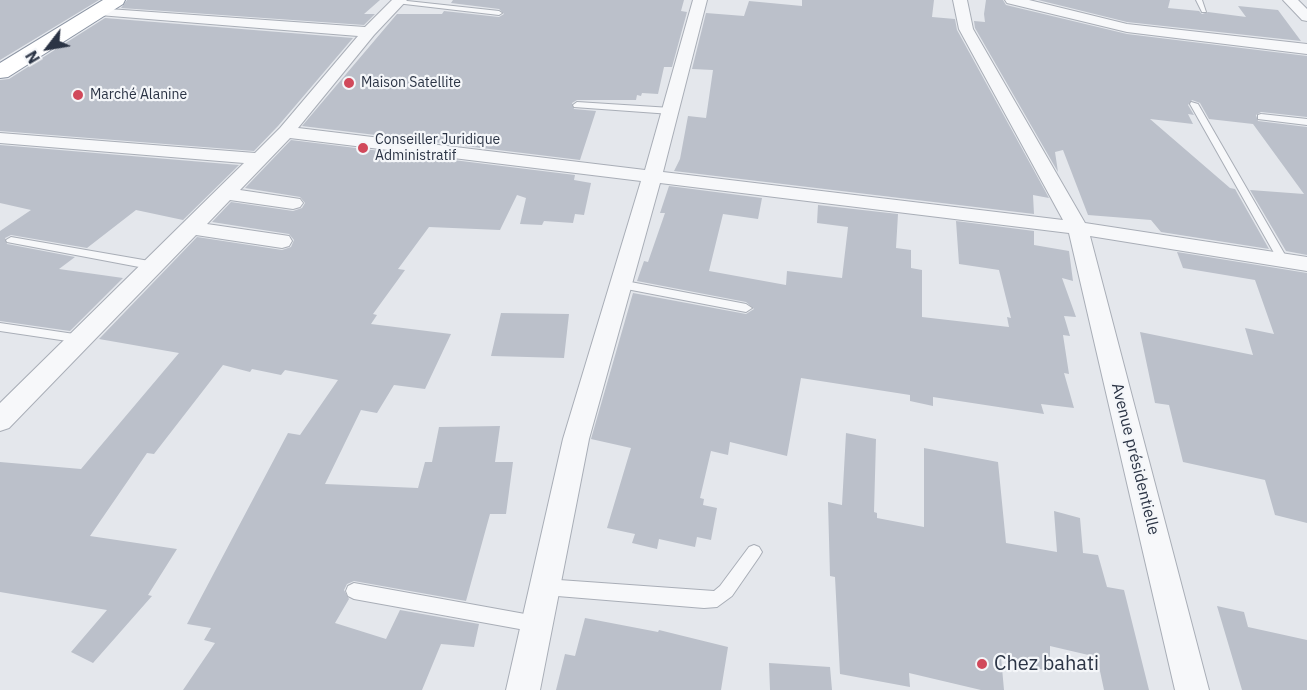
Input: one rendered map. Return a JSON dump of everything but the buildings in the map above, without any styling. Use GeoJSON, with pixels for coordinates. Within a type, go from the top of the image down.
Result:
{"type":"FeatureCollection","features":[{"type":"Feature","properties":{"kind":"highway"},"geometry":{"type":"LineString","coordinates":[[0,72],[116,0]]}},
{"type":"Feature","properties":{"kind":"street"},"geometry":{"type":"LineString","coordinates":[[523,690],[576,439],[671,111],[700,0]]}},
{"type":"Feature","properties":{"kind":"street","name":"Avenue présidentielle"},"geometry":{"type":"LineString","coordinates":[[960,0],[966,29],[1078,228],[1192,690]]}},
{"type":"Feature","properties":{"kind":"street"},"geometry":{"type":"LineString","coordinates":[[1012,0],[1127,28],[1307,50]]}},
{"type":"Feature","properties":{"kind":"street"},"geometry":{"type":"LineString","coordinates":[[1290,0],[1307,16]]}},
{"type":"Feature","properties":{"kind":"street"},"geometry":{"type":"LineString","coordinates":[[0,420],[286,132],[369,32],[399,1]]}},
{"type":"Feature","properties":{"kind":"street"},"geometry":{"type":"LineString","coordinates":[[99,11],[369,32]]}},
{"type":"Feature","properties":{"kind":"street"},"geometry":{"type":"LineString","coordinates":[[286,132],[1078,228],[1307,264]]}},
{"type":"Feature","properties":{"kind":"street"},"geometry":{"type":"LineString","coordinates":[[0,138],[259,159]]}},
{"type":"Feature","properties":{"kind":"street"},"geometry":{"type":"LineString","coordinates":[[226,194],[293,203]]}},
{"type":"Feature","properties":{"kind":"street"},"geometry":{"type":"LineString","coordinates":[[192,228],[282,241]]}},
{"type":"Feature","properties":{"kind":"lane"},"geometry":{"type":"LineString","coordinates":[[1199,0],[1204,11]]}},
{"type":"Feature","properties":{"kind":"lane"},"geometry":{"type":"LineString","coordinates":[[399,1],[500,12]]}},
{"type":"Feature","properties":{"kind":"lane"},"geometry":{"type":"LineString","coordinates":[[1194,104],[1283,260]]}},
{"type":"Feature","properties":{"kind":"lane"},"geometry":{"type":"LineString","coordinates":[[577,105],[671,111]]}},
{"type":"Feature","properties":{"kind":"lane"},"geometry":{"type":"LineString","coordinates":[[1261,117],[1307,122]]}},
{"type":"Feature","properties":{"kind":"lane"},"geometry":{"type":"LineString","coordinates":[[11,240],[155,266]]}},
{"type":"Feature","properties":{"kind":"lane"},"geometry":{"type":"LineString","coordinates":[[620,284],[746,308]]}},
{"type":"Feature","properties":{"kind":"lane"},"geometry":{"type":"LineString","coordinates":[[0,327],[81,339]]}},
{"type":"Feature","properties":{"kind":"lane"},"geometry":{"type":"LineString","coordinates":[[545,587],[704,600],[717,598],[726,591],[754,552]]}},
{"type":"Feature","properties":{"kind":"lane"},"geometry":{"type":"LineString","coordinates":[[354,591],[537,624]]}},
{"type":"Feature","properties":{"kind":"place","name":"Maison Satellite"},"geometry":{"type":"Point","coordinates":[349,83]}},
{"type":"Feature","properties":{"kind":"place","name":"Marché Alanine"},"geometry":{"type":"Point","coordinates":[78,95]}},
{"type":"Feature","properties":{"kind":"place","name":"Conseiller Juridique Administratif"},"geometry":{"type":"Point","coordinates":[363,148]}},
{"type":"Feature","properties":{"kind":"place","name":"Chez bahati"},"geometry":{"type":"Point","coordinates":[982,664]}}]}
